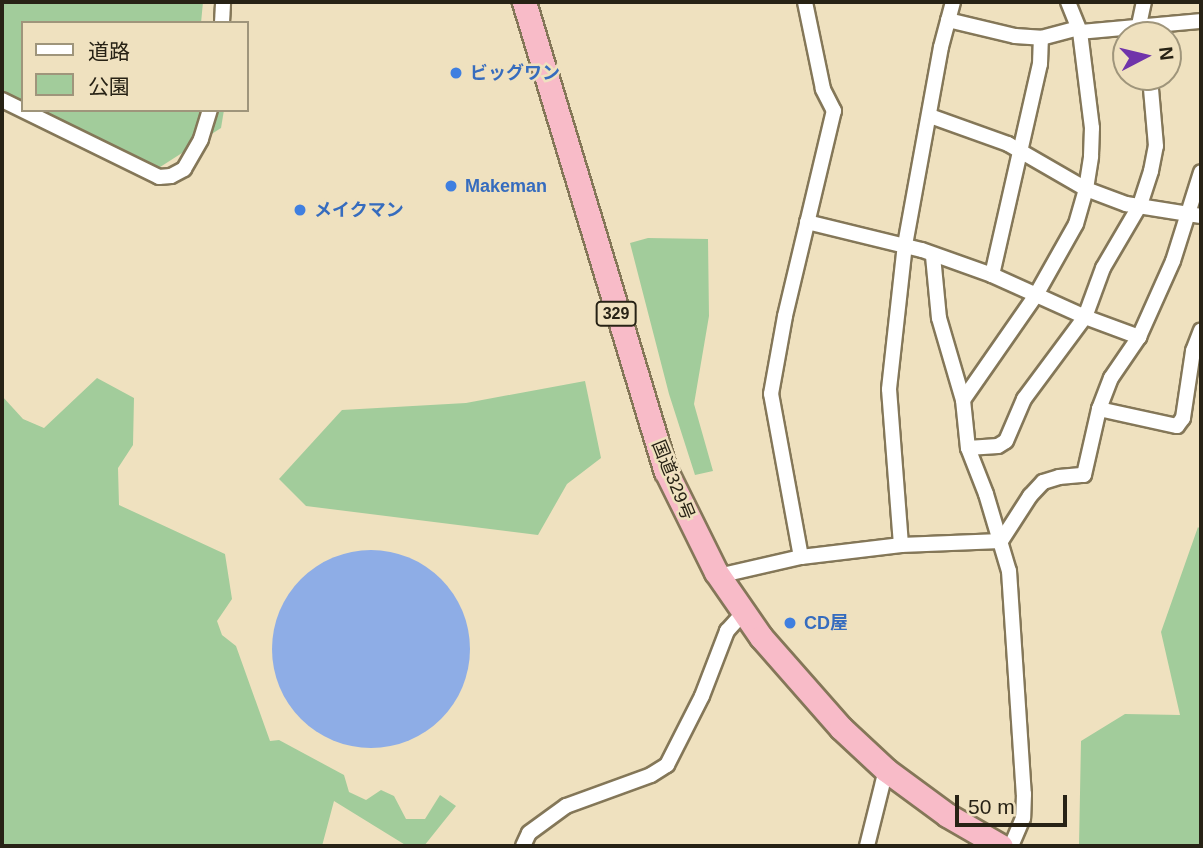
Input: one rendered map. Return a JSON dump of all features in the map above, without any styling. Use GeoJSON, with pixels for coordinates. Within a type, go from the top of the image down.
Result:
{"type":"FeatureCollection","features":[{"type":"Feature","properties":{"kind":"highway","name":"国道329号"},"geometry":{"type":"LineString","coordinates":[[524,2],[666,471],[718,576],[800,684],[886,770],[947,815],[1001,846]]}},
{"type":"Feature","properties":{"kind":"street"},"geometry":{"type":"LineString","coordinates":[[222,21],[223,2]]}},
{"type":"Feature","properties":{"kind":"street"},"geometry":{"type":"LineString","coordinates":[[801,557],[771,394],[807,222],[834,111],[823,89],[804,2]]}},
{"type":"Feature","properties":{"kind":"street"},"geometry":{"type":"LineString","coordinates":[[901,545],[889,389],[905,245],[941,47],[953,2]]}},
{"type":"Feature","properties":{"kind":"street"},"geometry":{"type":"LineString","coordinates":[[963,400],[1035,295],[1076,224],[1086,189],[1092,128],[1079,30],[1068,2]]}},
{"type":"Feature","properties":{"kind":"street"},"geometry":{"type":"LineString","coordinates":[[1141,21],[1144,2]]}},
{"type":"Feature","properties":{"kind":"street"},"geometry":{"type":"LineString","coordinates":[[948,20],[1015,36],[1041,38],[1079,30],[1112,30]]}},
{"type":"Feature","properties":{"kind":"street"},"geometry":{"type":"LineString","coordinates":[[1182,24],[1201,21]]}},
{"type":"Feature","properties":{"kind":"street"},"geometry":{"type":"LineString","coordinates":[[992,275],[1040,64],[1041,38]]}},
{"type":"Feature","properties":{"kind":"street"},"geometry":{"type":"LineString","coordinates":[[968,448],[998,446],[1006,441],[1024,399],[1085,317],[1103,268],[1140,205],[1156,146],[1151,91]]}},
{"type":"Feature","properties":{"kind":"street"},"geometry":{"type":"LineString","coordinates":[[2,100],[21,109]]}},
{"type":"Feature","properties":{"kind":"street"},"geometry":{"type":"LineString","coordinates":[[26,112],[159,177],[171,176],[184,169],[201,139],[209,112]]}},
{"type":"Feature","properties":{"kind":"street"},"geometry":{"type":"LineString","coordinates":[[930,116],[1020,150],[1086,189],[1126,204],[1195,215]]}},
{"type":"Feature","properties":{"kind":"street"},"geometry":{"type":"LineString","coordinates":[[1001,541],[1030,496],[1043,482],[1059,477],[1084,475],[1099,409],[1111,378],[1139,337],[1195,215],[1201,172]]}},
{"type":"Feature","properties":{"kind":"street"},"geometry":{"type":"LineString","coordinates":[[807,222],[905,245],[992,275],[1085,317],[1139,337]]}},
{"type":"Feature","properties":{"kind":"street"},"geometry":{"type":"LineString","coordinates":[[933,256],[939,318],[963,400],[968,448],[1009,571],[1024,793],[1023,818],[1010,846]]}},
{"type":"Feature","properties":{"kind":"street"},"geometry":{"type":"LineString","coordinates":[[1099,409],[1177,426],[1183,418],[1194,351],[1201,330]]}},
{"type":"Feature","properties":{"kind":"street"},"geometry":{"type":"LineString","coordinates":[[718,576],[801,557],[901,545],[1001,541]]}},
{"type":"Feature","properties":{"kind":"street"},"geometry":{"type":"LineString","coordinates":[[523,846],[529,833],[566,806],[651,775],[667,765],[702,696],[727,631],[743,612]]}},
{"type":"Feature","properties":{"kind":"street"},"geometry":{"type":"LineString","coordinates":[[867,846],[886,770]]}},
{"type":"Feature","properties":{"kind":"green space"},"geometry":{"type":"Polygon","coordinates":[[[2,2],[203,2],[201,21],[21,21],[21,102],[2,91],[2,2]]]}},
{"type":"Feature","properties":{"kind":"green space"},"geometry":{"type":"Polygon","coordinates":[[[41,112],[224,112],[221,128],[157,169],[41,112]]]}},
{"type":"Feature","properties":{"kind":"green space"},"geometry":{"type":"Polygon","coordinates":[[[648,238],[708,239],[709,316],[694,404],[713,471],[695,475],[669,394],[630,243],[648,238]]]}},
{"type":"Feature","properties":{"kind":"green space"},"geometry":{"type":"Polygon","coordinates":[[[97,378],[134,398],[133,445],[118,468],[119,505],[225,554],[232,599],[217,621],[222,635],[236,646],[270,741],[279,740],[344,775],[349,792],[366,800],[381,790],[394,796],[406,819],[425,819],[440,795],[456,806],[424,846],[407,846],[334,801],[322,846],[2,846],[2,396],[23,419],[44,428],[97,378]]]}},
{"type":"Feature","properties":{"kind":"green space"},"geometry":{"type":"Polygon","coordinates":[[[585,381],[601,458],[567,484],[538,535],[306,506],[279,479],[342,410],[466,403],[585,381]]]}},
{"type":"Feature","properties":{"kind":"green space"},"geometry":{"type":"Polygon","coordinates":[[[1198,527],[1201,530],[1201,846],[1079,846],[1081,741],[1125,714],[1180,715],[1161,632],[1198,527]]]}},
{"type":"Feature","properties":{"kind":"water"},"geometry":{"type":"Polygon","coordinates":[[[371,550],[409,557],[426,566],[441,579],[454,594],[463,611],[470,649],[463,687],[454,704],[441,719],[426,732],[409,741],[371,748],[333,741],[316,732],[301,719],[288,704],[279,687],[272,649],[279,611],[288,594],[301,579],[316,566],[333,557],[371,550]]]}},
{"type":"Feature","properties":{"kind":"place","name":"ビッグワン"},"geometry":{"type":"Point","coordinates":[456,73]}},
{"type":"Feature","properties":{"kind":"place","name":"Makeman"},"geometry":{"type":"Point","coordinates":[451,186]}},
{"type":"Feature","properties":{"kind":"place","name":"メイクマン"},"geometry":{"type":"Point","coordinates":[300,210]}},
{"type":"Feature","properties":{"kind":"place","name":"CD屋"},"geometry":{"type":"Point","coordinates":[790,623]}}]}
